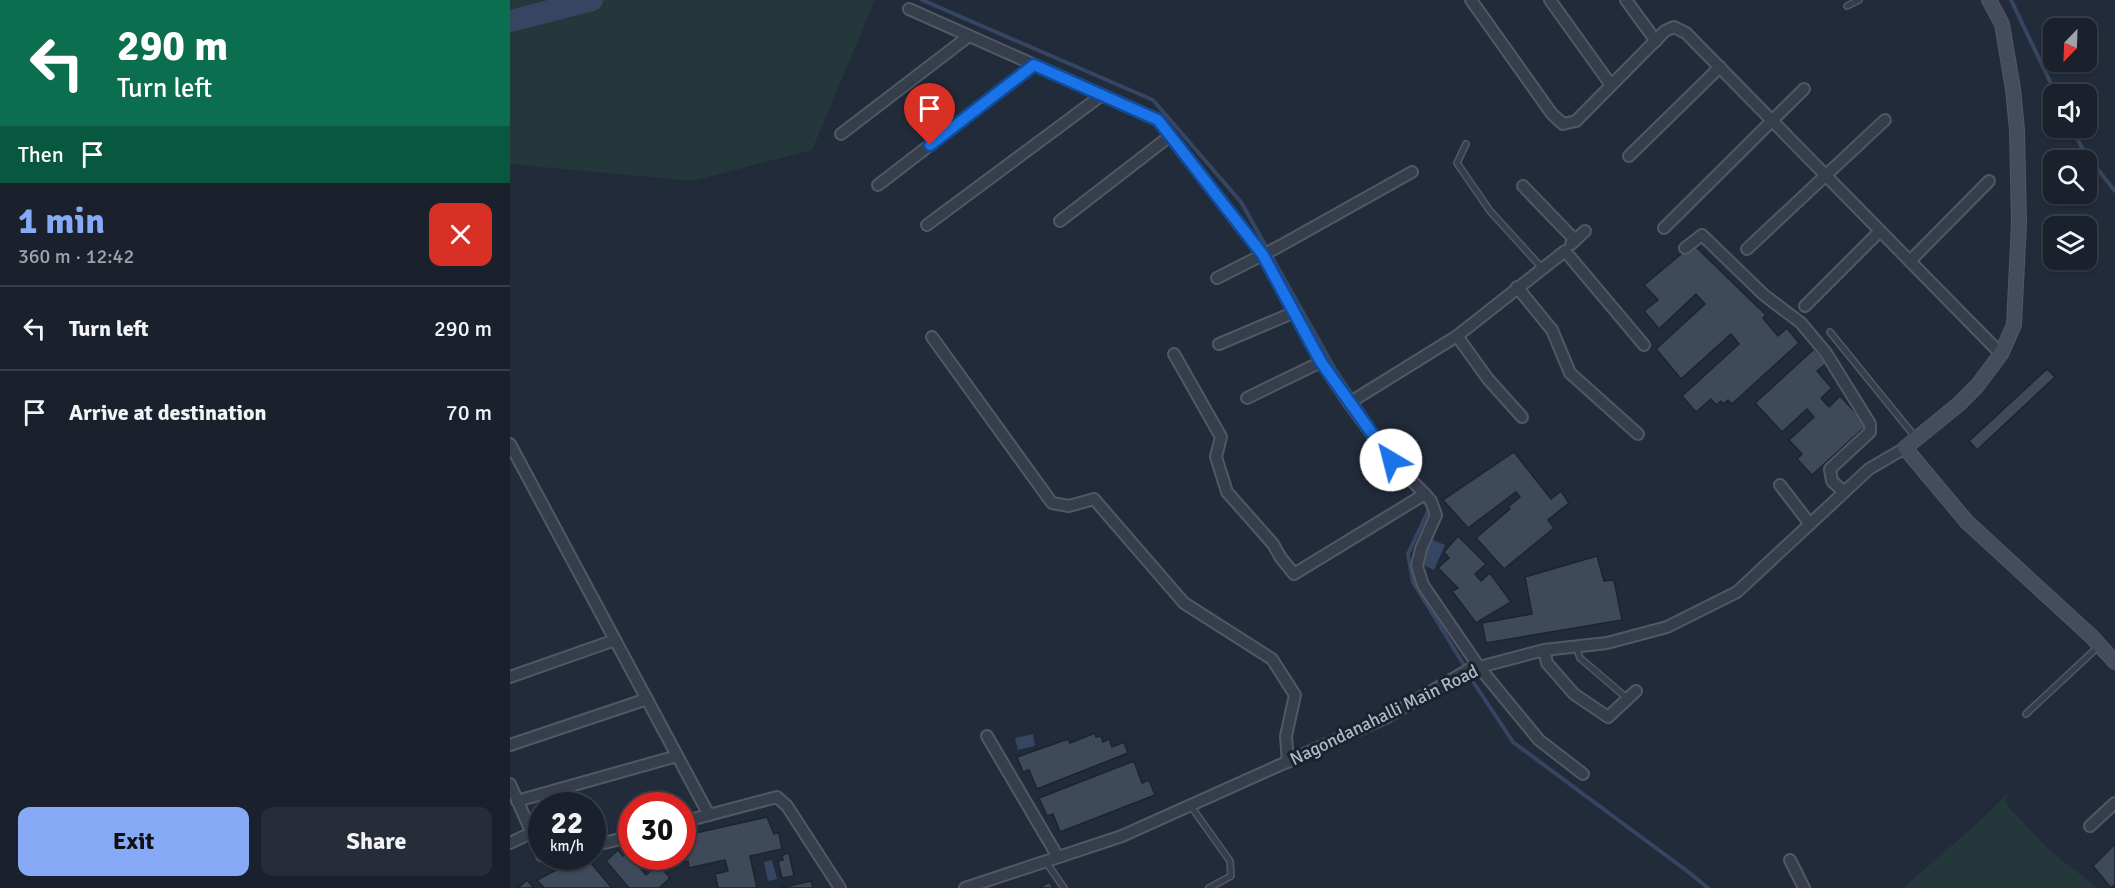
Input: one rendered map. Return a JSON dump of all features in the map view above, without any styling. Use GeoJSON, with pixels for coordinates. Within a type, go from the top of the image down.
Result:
{"type":"FeatureCollection","features":[{"type":"Feature","properties":{"kind":"street"},"geometry":{"type":"LineString","coordinates":[[1471,0],[1552,114],[1563,124],[1576,121],[1665,32],[1674,27],[1686,33],[2001,354]]}},
{"type":"Feature","properties":{"kind":"street"},"geometry":{"type":"LineString","coordinates":[[1550,0],[1611,85]]}},
{"type":"Feature","properties":{"kind":"street"},"geometry":{"type":"LineString","coordinates":[[1626,0],[1656,41]]}},
{"type":"Feature","properties":{"kind":"street"},"geometry":{"type":"LineString","coordinates":[[1989,0],[2002,24],[2017,130],[2019,223],[2014,325],[2001,354],[1977,386],[1959,404],[1905,448],[1967,522],[2100,645],[2115,662]]}},
{"type":"Feature","properties":{"kind":"street"},"geometry":{"type":"LineString","coordinates":[[909,9],[1158,120],[1263,255],[1321,362],[1349,403],[1391,460],[1431,501],[1436,515],[1421,549],[1417,566],[1423,585],[1479,667],[1539,740],[1584,774]]}},
{"type":"Feature","properties":{"kind":"street"},"geometry":{"type":"LineString","coordinates":[[841,134],[969,36]]}},
{"type":"Feature","properties":{"kind":"street"},"geometry":{"type":"LineString","coordinates":[[878,185],[1034,65]]}},
{"type":"Feature","properties":{"kind":"street"},"geometry":{"type":"LineString","coordinates":[[1629,156],[1720,67]]}},
{"type":"Feature","properties":{"kind":"street"},"geometry":{"type":"LineString","coordinates":[[1664,228],[1804,89]]}},
{"type":"Feature","properties":{"kind":"street"},"geometry":{"type":"LineString","coordinates":[[927,225],[1102,95]]}},
{"type":"Feature","properties":{"kind":"street"},"geometry":{"type":"LineString","coordinates":[[1747,249],[1885,120]]}},
{"type":"Feature","properties":{"kind":"street"},"geometry":{"type":"LineString","coordinates":[[1060,221],[1170,136]]}},
{"type":"Feature","properties":{"kind":"street"},"geometry":{"type":"LineString","coordinates":[[1217,278],[1412,172]]}},
{"type":"Feature","properties":{"kind":"street"},"geometry":{"type":"LineString","coordinates":[[1910,261],[1989,181]]}},
{"type":"Feature","properties":{"kind":"street"},"geometry":{"type":"LineString","coordinates":[[1522,186],[1575,240]]}},
{"type":"Feature","properties":{"kind":"street"},"geometry":{"type":"LineString","coordinates":[[1349,403],[1457,336],[1565,251],[1585,231]]}},
{"type":"Feature","properties":{"kind":"street"},"geometry":{"type":"LineString","coordinates":[[1805,306],[1880,231]]}},
{"type":"Feature","properties":{"kind":"street"},"geometry":{"type":"LineString","coordinates":[[1685,248],[1702,235],[1764,295],[1801,322],[1826,353],[1870,424],[1870,432],[1865,438],[1830,469],[1832,481],[1844,492]]}},
{"type":"Feature","properties":{"kind":"street"},"geometry":{"type":"LineString","coordinates":[[1565,251],[1644,345]]}},
{"type":"Feature","properties":{"kind":"street"},"geometry":{"type":"LineString","coordinates":[[1517,287],[1552,330],[1570,373],[1638,434]]}},
{"type":"Feature","properties":{"kind":"street"},"geometry":{"type":"LineString","coordinates":[[1219,344],[1295,312]]}},
{"type":"Feature","properties":{"kind":"street"},"geometry":{"type":"LineString","coordinates":[[1457,336],[1488,379],[1522,417]]}},
{"type":"Feature","properties":{"kind":"street"},"geometry":{"type":"LineString","coordinates":[[932,337],[1052,503],[1069,506],[1094,499],[1184,603],[1272,659],[1295,695],[1286,736],[1288,762]]}},
{"type":"Feature","properties":{"kind":"street"},"geometry":{"type":"LineString","coordinates":[[1174,354],[1221,437],[1216,457],[1227,492],[1273,544],[1294,574],[1425,494]]}},
{"type":"Feature","properties":{"kind":"street"},"geometry":{"type":"LineString","coordinates":[[1247,398],[1321,362]]}},
{"type":"Feature","properties":{"kind":"street"},"geometry":{"type":"LineString","coordinates":[[510,444],[709,815]]}},
{"type":"Feature","properties":{"kind":"street","name":"Nagondanahalli Main Road"},"geometry":{"type":"LineString","coordinates":[[964,888],[1122,836],[1387,717],[1468,670],[1544,650],[1607,643],[1667,627],[1737,592],[1869,469],[1905,448]]}},
{"type":"Feature","properties":{"kind":"street"},"geometry":{"type":"LineString","coordinates":[[1780,485],[1810,524]]}},
{"type":"Feature","properties":{"kind":"street"},"geometry":{"type":"LineString","coordinates":[[510,677],[615,640]]}},
{"type":"Feature","properties":{"kind":"street"},"geometry":{"type":"LineString","coordinates":[[1544,650],[1547,663],[1574,694],[1608,717],[1632,695]]}},
{"type":"Feature","properties":{"kind":"street"},"geometry":{"type":"LineString","coordinates":[[510,745],[647,699]]}},
{"type":"Feature","properties":{"kind":"street"},"geometry":{"type":"LineString","coordinates":[[987,736],[1058,857]]}},
{"type":"Feature","properties":{"kind":"street"},"geometry":{"type":"LineString","coordinates":[[517,801],[677,756]]}},
{"type":"Feature","properties":{"kind":"street"},"geometry":{"type":"LineString","coordinates":[[510,785],[528,826]]}},
{"type":"Feature","properties":{"kind":"street"},"geometry":{"type":"LineString","coordinates":[[696,818],[777,797],[787,806],[840,888]]}},
{"type":"Feature","properties":{"kind":"street"},"geometry":{"type":"LineString","coordinates":[[2090,826],[2115,803]]}},
{"type":"Feature","properties":{"kind":"street"},"geometry":{"type":"LineString","coordinates":[[510,843],[528,834]]}},
{"type":"Feature","properties":{"kind":"street"},"geometry":{"type":"LineString","coordinates":[[1790,860],[1804,888]]}},
{"type":"Feature","properties":{"kind":"lane"},"geometry":{"type":"LineString","coordinates":[[1847,6],[1859,0]]}},
{"type":"Feature","properties":{"kind":"lane"},"geometry":{"type":"LineString","coordinates":[[1466,144],[1457,163],[1490,211],[1542,268]]}},
{"type":"Feature","properties":{"kind":"lane"},"geometry":{"type":"LineString","coordinates":[[1830,332],[1917,438]]}},
{"type":"Feature","properties":{"kind":"lane"},"geometry":{"type":"LineString","coordinates":[[2026,714],[2100,645]]}},
{"type":"Feature","properties":{"kind":"lane"},"geometry":{"type":"LineString","coordinates":[[1576,646],[1580,658],[1632,695]]}},
{"type":"Feature","properties":{"kind":"lane"},"geometry":{"type":"LineString","coordinates":[[1190,805],[1230,861],[1231,876],[1209,888]]}},
{"type":"Feature","properties":{"kind":"lane"},"geometry":{"type":"LineString","coordinates":[[1045,861],[1064,888]]}},
{"type":"Feature","properties":{"kind":"green space"},"geometry":{"type":"Polygon","coordinates":[[[510,0],[875,0],[812,150],[692,181],[510,164],[510,0]]]}},
{"type":"Feature","properties":{"kind":"green space"},"geometry":{"type":"Polygon","coordinates":[[[2008,793],[2006,804],[2049,850],[2098,888],[1903,888],[1982,819],[2008,793]]]}},
{"type":"Feature","properties":{"kind":"water"},"geometry":{"type":"Polygon","coordinates":[[[1431,539],[1445,545],[1434,570],[1421,564],[1431,539]]]}},
{"type":"Feature","properties":{"kind":"water"},"geometry":{"type":"Polygon","coordinates":[[[1033,734],[1035,746],[1018,750],[1015,738],[1033,734]]]}},
{"type":"Feature","properties":{"kind":"water"},"geometry":{"type":"Polygon","coordinates":[[[772,860],[777,879],[768,881],[764,862],[772,860]]]}},
{"type":"Feature","properties":{"kind":"building"},"geometry":{"type":"Polygon","coordinates":[[[1693,244],[1766,315],[1763,318],[1778,336],[1787,328],[1799,343],[1732,404],[1728,400],[1716,405],[1711,399],[1696,412],[1682,396],[1739,344],[1731,334],[1681,379],[1656,349],[1705,304],[1696,294],[1659,329],[1644,311],[1658,300],[1644,285],[1693,244]]]}},
{"type":"Feature","properties":{"kind":"building"},"geometry":{"type":"Polygon","coordinates":[[[1814,349],[1827,363],[1817,371],[1832,388],[1821,398],[1829,407],[1840,396],[1867,425],[1812,475],[1797,459],[1802,454],[1789,440],[1814,417],[1807,409],[1782,432],[1755,403],[1814,349]]]}},
{"type":"Feature","properties":{"kind":"building"},"geometry":{"type":"Polygon","coordinates":[[[2047,369],[2055,377],[1977,450],[1969,441],[2047,369]]]}},
{"type":"Feature","properties":{"kind":"building"},"geometry":{"type":"Polygon","coordinates":[[[1514,452],[1551,499],[1561,491],[1569,503],[1548,520],[1554,528],[1504,569],[1476,538],[1510,509],[1508,507],[1520,497],[1516,492],[1468,528],[1443,500],[1514,452]]]}},
{"type":"Feature","properties":{"kind":"building"},"geometry":{"type":"Polygon","coordinates":[[[1458,536],[1486,564],[1475,574],[1481,581],[1490,573],[1511,602],[1476,623],[1452,591],[1458,588],[1438,568],[1449,558],[1444,552],[1458,536]]]}},
{"type":"Feature","properties":{"kind":"building"},"geometry":{"type":"Polygon","coordinates":[[[1597,556],[1604,581],[1614,580],[1622,620],[1486,643],[1482,623],[1532,614],[1525,577],[1597,556]]]}},
{"type":"Feature","properties":{"kind":"building"},"geometry":{"type":"Polygon","coordinates":[[[1095,733],[1096,737],[1101,736],[1103,742],[1109,739],[1112,747],[1124,742],[1128,753],[1037,789],[1029,770],[1023,772],[1017,757],[1068,739],[1070,743],[1095,733]]]}},
{"type":"Feature","properties":{"kind":"building"},"geometry":{"type":"Polygon","coordinates":[[[1134,761],[1142,783],[1149,780],[1155,795],[1060,832],[1053,814],[1047,816],[1039,798],[1134,761]]]}},
{"type":"Feature","properties":{"kind":"building"},"geometry":{"type":"Polygon","coordinates":[[[767,817],[774,834],[779,833],[782,849],[750,856],[757,888],[718,888],[715,874],[728,871],[725,860],[696,866],[696,833],[767,817]]]}},
{"type":"Feature","properties":{"kind":"building"},"geometry":{"type":"Polygon","coordinates":[[[2115,844],[2115,884],[2111,888],[2093,866],[2115,844]]]}},
{"type":"Feature","properties":{"kind":"building"},"geometry":{"type":"Polygon","coordinates":[[[618,850],[618,870],[642,870],[646,875],[651,870],[663,870],[670,878],[659,888],[629,888],[606,861],[618,850]]]}},
{"type":"Feature","properties":{"kind":"building"},"geometry":{"type":"Polygon","coordinates":[[[789,853],[794,876],[782,878],[778,861],[783,860],[782,855],[789,853]]]}},
{"type":"Feature","properties":{"kind":"building"},"geometry":{"type":"Polygon","coordinates":[[[556,870],[597,870],[612,888],[544,888],[537,880],[556,870]]]}},
{"type":"Feature","properties":{"kind":"building"},"geometry":{"type":"Polygon","coordinates":[[[527,880],[534,888],[518,888],[527,880]]]}},
{"type":"Feature","properties":{"kind":"building"},"geometry":{"type":"Polygon","coordinates":[[[811,881],[813,888],[780,888],[811,881]]]}},
{"type":"Feature","properties":{"kind":"building"},"geometry":{"type":"Polygon","coordinates":[[[1049,882],[1054,888],[1039,888],[1049,882]]]}},
{"type":"Feature","properties":{"kind":"waterway"},"geometry":{"type":"LineString","coordinates":[[510,21],[592,0]]}},
{"type":"Feature","properties":{"kind":"waterway"},"geometry":{"type":"LineString","coordinates":[[922,0],[1153,100],[1241,202],[1335,369],[1389,449]]}},
{"type":"Feature","properties":{"kind":"waterway"},"geometry":{"type":"LineString","coordinates":[[2011,0],[2051,84]]}},
{"type":"Feature","properties":{"kind":"waterway"},"geometry":{"type":"LineString","coordinates":[[2077,138],[2084,152],[2115,191]]}},
{"type":"Feature","properties":{"kind":"waterway"},"geometry":{"type":"LineString","coordinates":[[1423,500],[1429,509],[1408,554],[1413,582],[1464,665]]}},
{"type":"Feature","properties":{"kind":"waterway"},"geometry":{"type":"LineString","coordinates":[[1474,683],[1513,742],[1708,888]]}},
{"type":"Feature","properties":{"kind":"route"},"geometry":{"type":"LineString","coordinates":[[930,145],[1034,65],[1158,120],[1263,255],[1321,362],[1391,460]]}}]}
